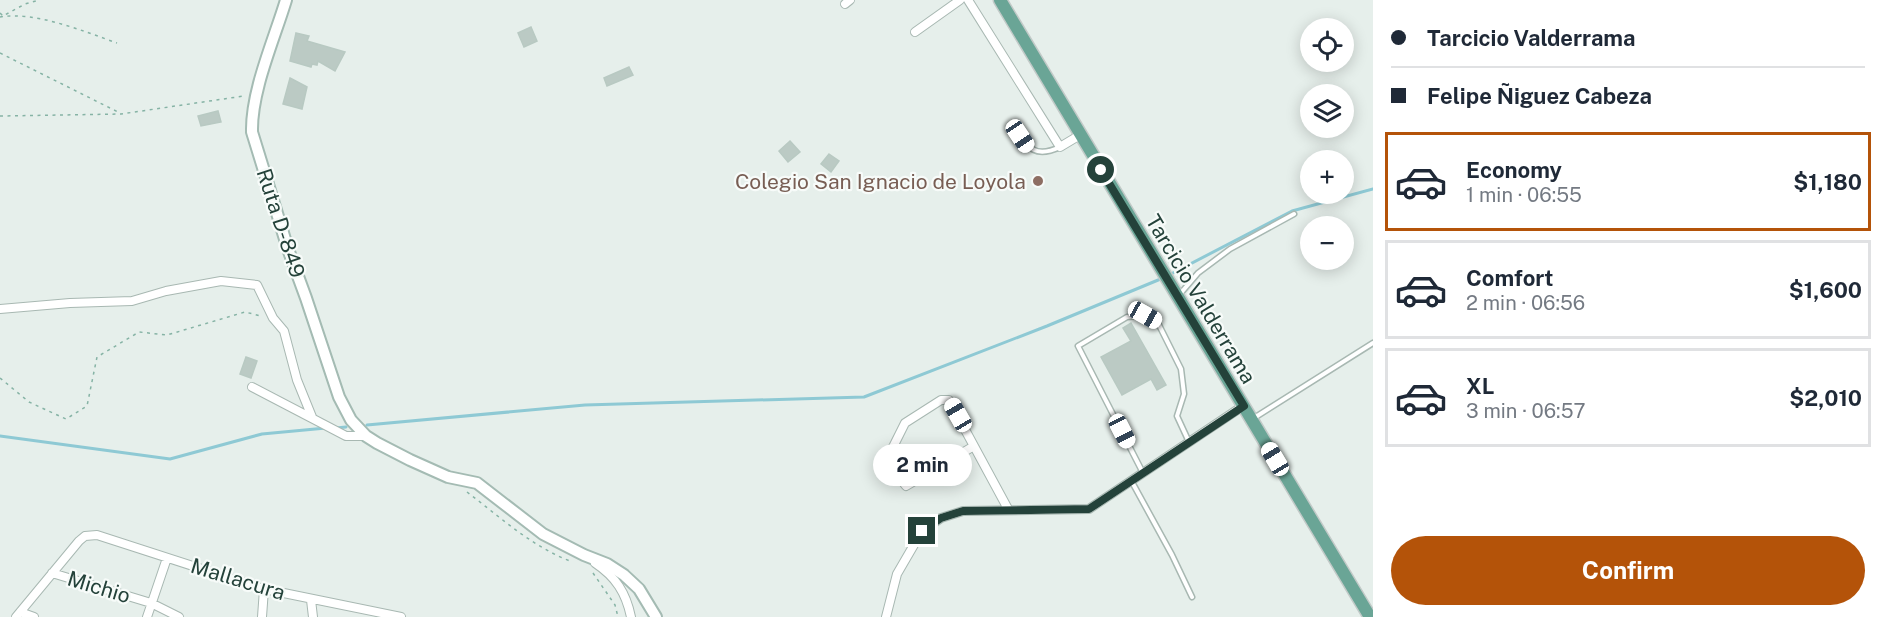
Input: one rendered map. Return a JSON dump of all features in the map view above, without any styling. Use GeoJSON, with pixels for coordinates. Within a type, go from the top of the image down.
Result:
{"type":"FeatureCollection","features":[{"type":"Feature","properties":{"kind":"main road","name":"Ruta D-849"},"geometry":{"type":"LineString","coordinates":[[286,0],[256,93],[252,113],[252,132],[288,249],[339,398],[351,420],[366,436]]}},
{"type":"Feature","properties":{"kind":"main road","name":"Tarcicio Valderrama"},"geometry":{"type":"LineString","coordinates":[[1000,0],[1370,617]]}},
{"type":"Feature","properties":{"kind":"main road"},"geometry":{"type":"LineString","coordinates":[[366,436],[448,477],[477,483],[543,534],[580,559],[607,564],[624,574],[639,589],[656,617]]}},
{"type":"Feature","properties":{"kind":"street"},"geometry":{"type":"LineString","coordinates":[[915,32],[960,0]]}},
{"type":"Feature","properties":{"kind":"street"},"geometry":{"type":"LineString","coordinates":[[968,0],[1060,147],[1080,135]]}},
{"type":"Feature","properties":{"kind":"street"},"geometry":{"type":"LineString","coordinates":[[0,309],[132,301],[166,291],[221,281],[257,285],[273,318],[284,331],[297,380],[312,417]]}},
{"type":"Feature","properties":{"kind":"street"},"geometry":{"type":"LineString","coordinates":[[252,387],[346,436],[366,436]]}},
{"type":"Feature","properties":{"kind":"street"},"geometry":{"type":"LineString","coordinates":[[974,446],[906,486],[886,460],[905,423],[941,400],[949,400],[974,446],[1008,509]]}},
{"type":"Feature","properties":{"kind":"street"},"geometry":{"type":"LineString","coordinates":[[886,617],[897,574],[922,531],[941,518],[963,511],[1089,509],[1244,406]]}},
{"type":"Feature","properties":{"kind":"street","name":"Mallacura"},"geometry":{"type":"LineString","coordinates":[[52,573],[79,541],[85,536],[97,535],[264,589],[369,614],[401,617]]}},
{"type":"Feature","properties":{"kind":"street"},"geometry":{"type":"LineString","coordinates":[[147,617],[167,558]]}},
{"type":"Feature","properties":{"kind":"street"},"geometry":{"type":"LineString","coordinates":[[580,559],[610,573],[622,590],[631,617]]}},
{"type":"Feature","properties":{"kind":"street"},"geometry":{"type":"LineString","coordinates":[[18,615],[52,573]]}},
{"type":"Feature","properties":{"kind":"street","name":"Michio"},"geometry":{"type":"LineString","coordinates":[[52,573],[151,603],[179,617]]}},
{"type":"Feature","properties":{"kind":"street"},"geometry":{"type":"LineString","coordinates":[[262,617],[264,589]]}},
{"type":"Feature","properties":{"kind":"street"},"geometry":{"type":"LineString","coordinates":[[311,600],[313,617]]}},
{"type":"Feature","properties":{"kind":"street"},"geometry":{"type":"LineString","coordinates":[[18,615],[34,617]]}},
{"type":"Feature","properties":{"kind":"lane"},"geometry":{"type":"LineString","coordinates":[[1012,124],[1028,148],[1038,153],[1050,152],[1060,147]]}},
{"type":"Feature","properties":{"kind":"lane"},"geometry":{"type":"LineString","coordinates":[[1174,292],[1230,249],[1294,214]]}},
{"type":"Feature","properties":{"kind":"lane"},"geometry":{"type":"LineString","coordinates":[[1143,473],[1078,346],[1127,317],[1145,315],[1156,321],[1181,369],[1184,394],[1177,416],[1190,442]]}},
{"type":"Feature","properties":{"kind":"lane"},"geometry":{"type":"LineString","coordinates":[[1251,419],[1373,344]]}},
{"type":"Feature","properties":{"kind":"lane"},"geometry":{"type":"LineString","coordinates":[[1131,481],[1172,555],[1192,597]]}},
{"type":"Feature","properties":{"kind":"path"},"geometry":{"type":"LineString","coordinates":[[2,17],[25,4],[39,0]]}},
{"type":"Feature","properties":{"kind":"path"},"geometry":{"type":"LineString","coordinates":[[0,13],[2,17]]}},
{"type":"Feature","properties":{"kind":"path"},"geometry":{"type":"LineString","coordinates":[[2,17],[9,15],[62,24],[117,43]]}},
{"type":"Feature","properties":{"kind":"path"},"geometry":{"type":"LineString","coordinates":[[0,53],[121,114]]}},
{"type":"Feature","properties":{"kind":"path"},"geometry":{"type":"LineString","coordinates":[[0,116],[121,114],[256,93]]}},
{"type":"Feature","properties":{"kind":"path"},"geometry":{"type":"LineString","coordinates":[[0,378],[29,402],[66,419],[87,406],[98,357],[139,332],[167,335],[245,312],[273,318]]}},
{"type":"Feature","properties":{"kind":"path"},"geometry":{"type":"LineString","coordinates":[[466,492],[534,543],[554,555],[580,559]]}},
{"type":"Feature","properties":{"kind":"path"},"geometry":{"type":"LineString","coordinates":[[592,572],[615,605],[618,617]]}},
{"type":"Feature","properties":{"kind":"building"},"geometry":{"type":"Polygon","coordinates":[[[531,27],[537,41],[524,47],[518,33],[531,27]]]}},
{"type":"Feature","properties":{"kind":"building"},"geometry":{"type":"Polygon","coordinates":[[[296,33],[309,36],[307,41],[345,52],[335,71],[318,61],[317,65],[312,64],[311,67],[290,61],[296,33]]]}},
{"type":"Feature","properties":{"kind":"building"},"geometry":{"type":"Polygon","coordinates":[[[629,67],[633,75],[607,86],[604,78],[629,67]]]}},
{"type":"Feature","properties":{"kind":"building"},"geometry":{"type":"Polygon","coordinates":[[[290,78],[307,87],[302,109],[283,104],[290,78]]]}},
{"type":"Feature","properties":{"kind":"building"},"geometry":{"type":"Polygon","coordinates":[[[218,111],[221,122],[201,126],[198,116],[218,111]]]}},
{"type":"Feature","properties":{"kind":"building"},"geometry":{"type":"Polygon","coordinates":[[[790,141],[800,152],[788,162],[779,151],[790,141]]]}},
{"type":"Feature","properties":{"kind":"building"},"geometry":{"type":"Polygon","coordinates":[[[829,154],[839,161],[831,172],[821,164],[829,154]]]}},
{"type":"Feature","properties":{"kind":"building"},"geometry":{"type":"Polygon","coordinates":[[[1131,323],[1166,385],[1157,390],[1151,379],[1122,395],[1101,357],[1131,341],[1123,328],[1131,323]]]}},
{"type":"Feature","properties":{"kind":"building"},"geometry":{"type":"Polygon","coordinates":[[[246,357],[257,361],[251,378],[240,374],[246,357]]]}},
{"type":"Feature","properties":{"kind":"waterway"},"geometry":{"type":"LineString","coordinates":[[1169,275],[1292,211],[1373,189]]}},
{"type":"Feature","properties":{"kind":"waterway"},"geometry":{"type":"LineString","coordinates":[[367,425],[585,405],[864,397],[1163,278]]}},
{"type":"Feature","properties":{"kind":"waterway"},"geometry":{"type":"LineString","coordinates":[[336,428],[346,427]]}},
{"type":"Feature","properties":{"kind":"waterway"},"geometry":{"type":"LineString","coordinates":[[0,436],[170,459],[262,434],[326,428]]}},
{"type":"Feature","properties":{"kind":"place","name":"Colegio San Ignacio de Loyola"},"geometry":{"type":"Point","coordinates":[1038,181]}},
{"type":"Feature","properties":{"kind":"route"},"geometry":{"type":"LineString","coordinates":[[922,531],[941,518],[963,511],[1089,509],[1244,406],[1101,170]]}}]}
